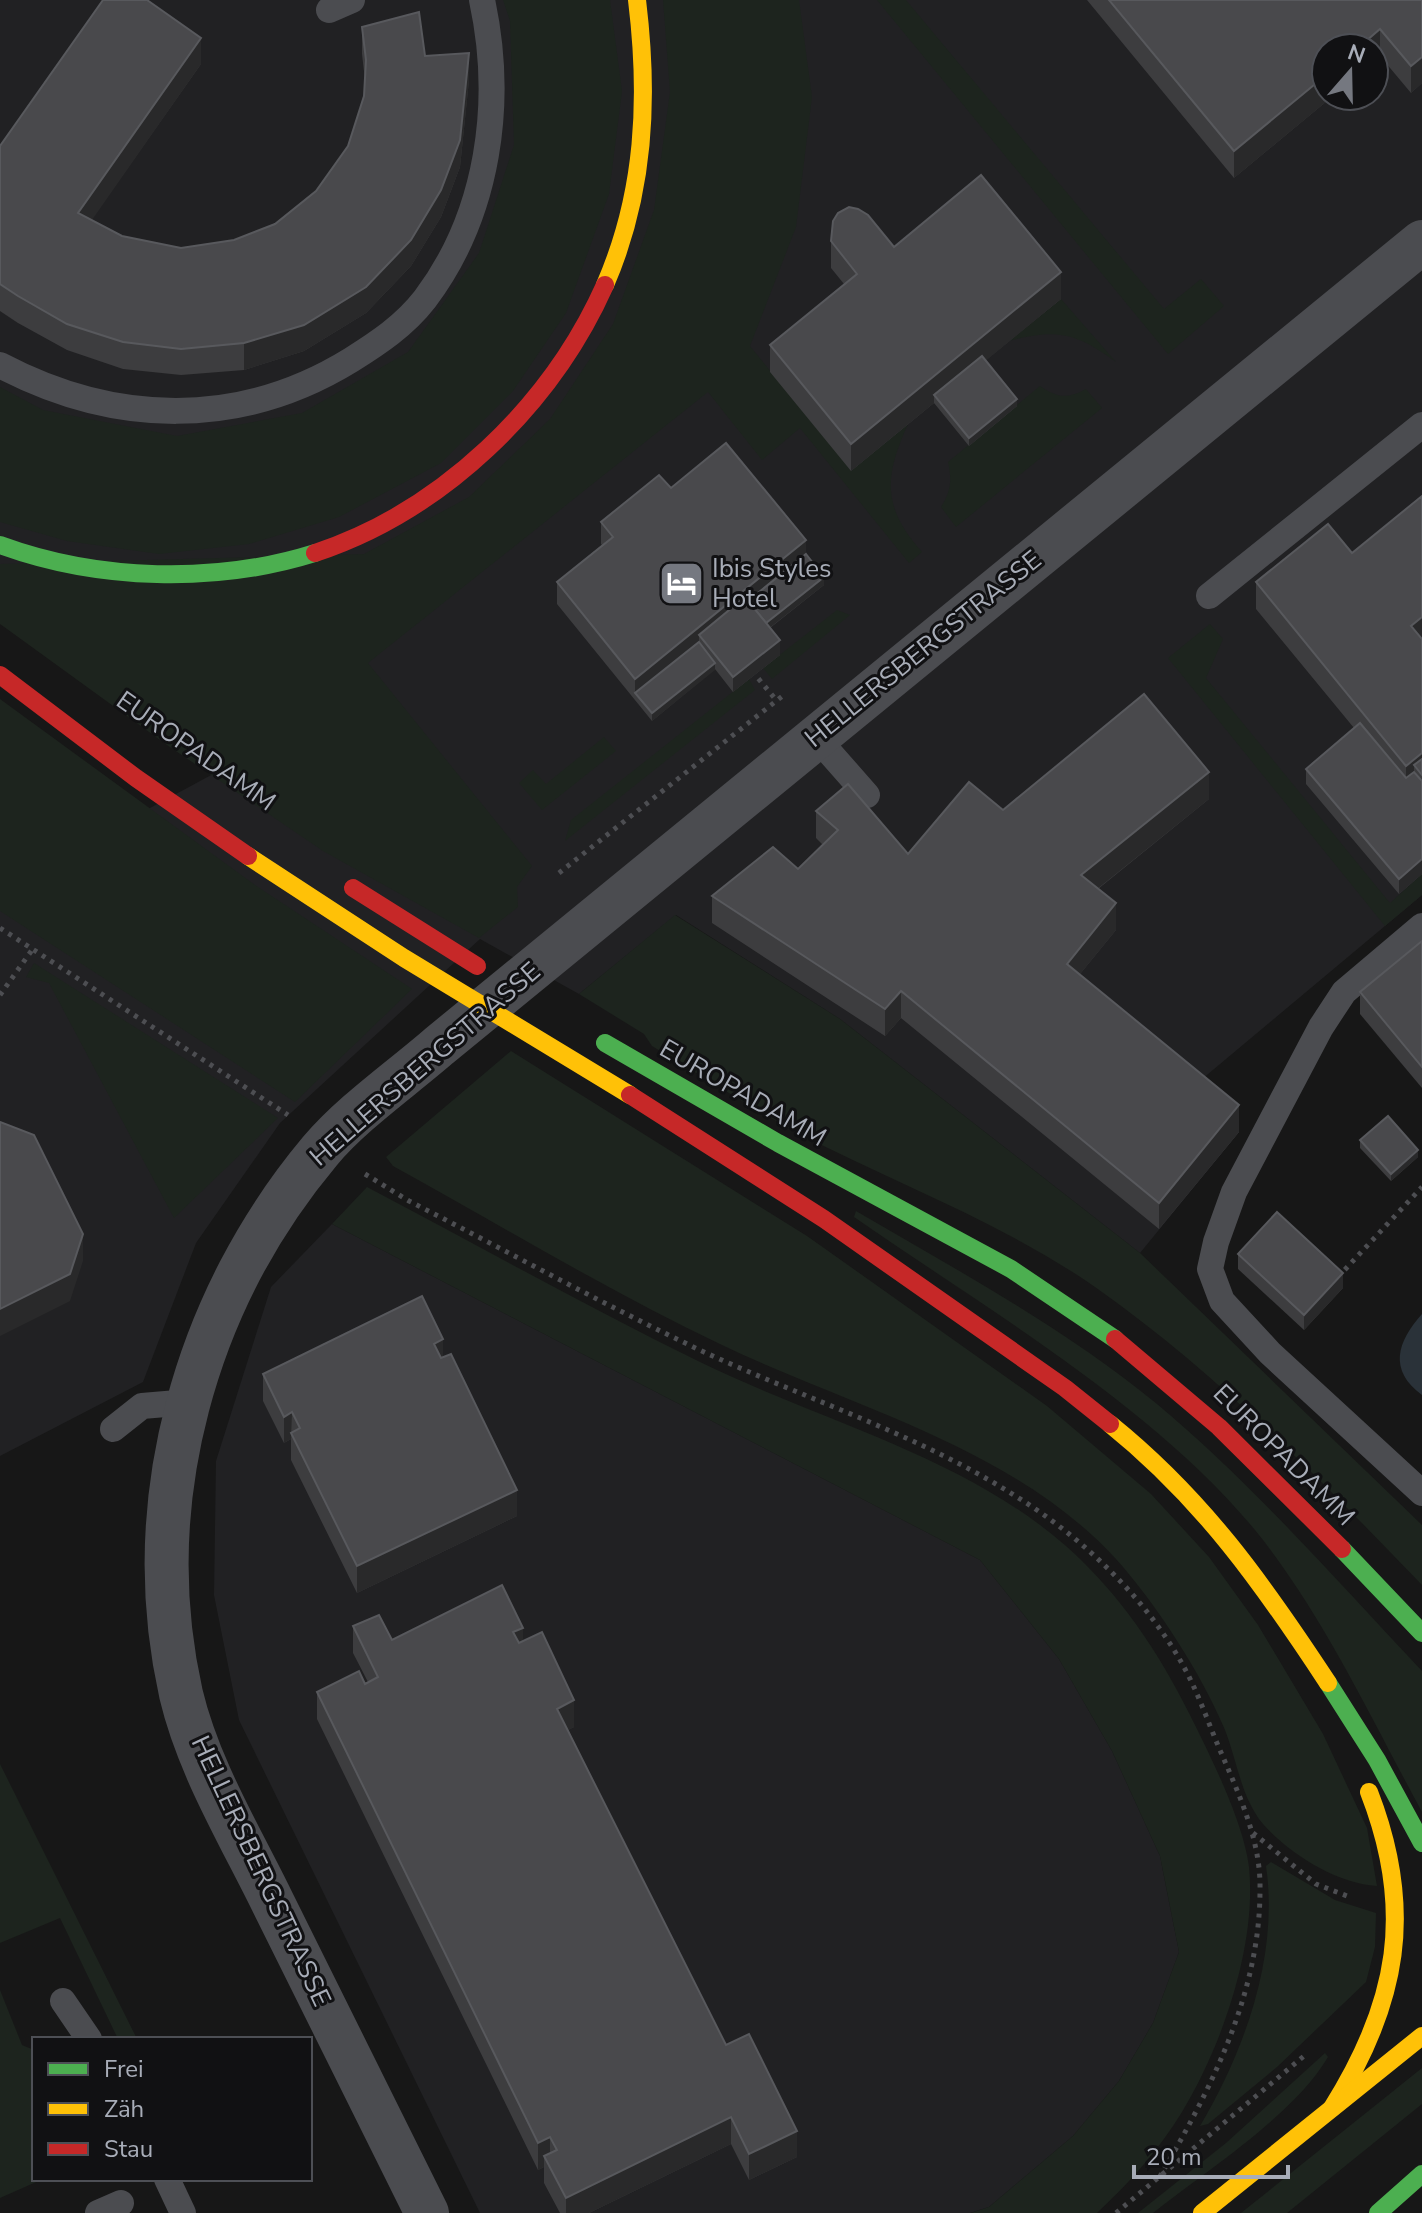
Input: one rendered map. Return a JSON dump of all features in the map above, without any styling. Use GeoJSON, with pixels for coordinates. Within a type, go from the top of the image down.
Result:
{"type":"FeatureCollection","features":[{"type":"Feature","properties":{"kind":"main road"},"geometry":{"type":"LineString","coordinates":[[0,545],[82,565],[151,575],[241,570],[326,549],[397,515],[473,463],[537,396],[584,329],[617,255],[637,178],[646,106],[637,0]]}},
{"type":"Feature","properties":{"kind":"main road","name":"EUROPADAMM"},"geometry":{"type":"LineString","coordinates":[[0,675],[136,778],[404,958],[574,1059],[824,1219],[1065,1388],[1126,1437],[1201,1507],[1283,1614],[1377,1760],[1422,1843]]}},
{"type":"Feature","properties":{"kind":"main road"},"geometry":{"type":"LineString","coordinates":[[335,877],[532,999]]}},
{"type":"Feature","properties":{"kind":"main road","name":"EUROPADAMM"},"geometry":{"type":"LineString","coordinates":[[590,1034],[738,1123],[957,1241],[1080,1313],[1179,1388],[1244,1447],[1422,1633]]}},
{"type":"Feature","properties":{"kind":"main road","name":"EUROPADAMM"},"geometry":{"type":"LineString","coordinates":[[1313,1665],[1386,1830],[1394,1867],[1396,1907],[1392,1956],[1374,2033],[1332,2108]]}},
{"type":"Feature","properties":{"kind":"main road"},"geometry":{"type":"LineString","coordinates":[[1202,2213],[1422,2036]]}},
{"type":"Feature","properties":{"kind":"main road"},"geometry":{"type":"LineString","coordinates":[[1378,2213],[1422,2174]]}},
{"type":"Feature","properties":{"kind":"street","name":"HELLERSBERGSTRASSE"},"geometry":{"type":"LineString","coordinates":[[427,2213],[212,1780],[182,1696],[169,1613],[166,1532],[178,1443],[201,1359],[232,1281],[273,1210],[323,1148],[439,1046],[1422,242]]}},
{"type":"Feature","properties":{"kind":"lane"},"geometry":{"type":"LineString","coordinates":[[0,365],[42,387],[106,406],[169,412],[228,408],[287,392],[336,369],[388,337],[425,299],[455,247],[486,158],[494,94],[491,43],[482,0]]}},
{"type":"Feature","properties":{"kind":"lane"},"geometry":{"type":"LineString","coordinates":[[1209,596],[1422,425]]}},
{"type":"Feature","properties":{"kind":"lane"},"geometry":{"type":"LineString","coordinates":[[816,737],[867,795]]}},
{"type":"Feature","properties":{"kind":"lane"},"geometry":{"type":"LineString","coordinates":[[1422,926],[1344,992],[1321,1027],[1234,1192],[1210,1269],[1222,1301],[1270,1353],[1422,1493]]}},
{"type":"Feature","properties":{"kind":"lane"},"geometry":{"type":"LineString","coordinates":[[113,1429],[142,1406],[189,1402]]}},
{"type":"Feature","properties":{"kind":"lane"},"geometry":{"type":"LineString","coordinates":[[63,2001],[88,2037]]}},
{"type":"Feature","properties":{"kind":"lane"},"geometry":{"type":"LineString","coordinates":[[168,2181],[183,2213]]}},
{"type":"Feature","properties":{"kind":"path"},"geometry":{"type":"LineString","coordinates":[[747,665],[777,701]]}},
{"type":"Feature","properties":{"kind":"path"},"geometry":{"type":"LineString","coordinates":[[559,873],[788,692]]}},
{"type":"Feature","properties":{"kind":"path"},"geometry":{"type":"LineString","coordinates":[[0,928],[279,1107],[323,1148],[409,1201],[702,1351],[949,1460],[1018,1497],[1081,1545],[1139,1603],[1185,1669],[1253,1833],[1261,1889],[1255,1947],[1240,2008],[1193,2119],[1159,2178]]}},
{"type":"Feature","properties":{"kind":"path"},"geometry":{"type":"LineString","coordinates":[[0,995],[32,950]]}},
{"type":"Feature","properties":{"kind":"path"},"geometry":{"type":"LineString","coordinates":[[1335,1280],[1422,1187]]}},
{"type":"Feature","properties":{"kind":"path"},"geometry":{"type":"LineString","coordinates":[[1253,1833],[1316,1884],[1359,1901],[1396,1907]]}},
{"type":"Feature","properties":{"kind":"path"},"geometry":{"type":"LineString","coordinates":[[1116,2213],[1314,2048]]}},
{"type":"Feature","properties":{"kind":"shaded area"},"geometry":{"type":"Polygon","coordinates":[[[0,0],[1422,0],[1422,895],[1189,1090],[1239,1132],[1140,1253],[840,1019],[676,915],[579,994],[480,939],[280,1123],[196,1243],[143,1382],[0,1456],[0,889],[239,760],[0,594],[0,0]]]}},
{"type":"Feature","properties":{"kind":"shaded area"},"geometry":{"type":"Polygon","coordinates":[[[503,0],[610,0],[622,91],[609,194],[566,313],[513,391],[441,463],[339,517],[249,544],[159,554],[67,541],[0,522],[0,387],[43,410],[177,436],[302,413],[408,352],[479,253],[514,145],[510,21],[503,0]]]}},
{"type":"Feature","properties":{"kind":"shaded area"},"geometry":{"type":"Polygon","coordinates":[[[663,0],[799,0],[812,97],[796,227],[750,346],[851,470],[908,424],[894,460],[891,491],[900,520],[922,552],[909,563],[800,428],[762,460],[708,392],[368,663],[532,866],[517,887],[518,907],[479,938],[323,851],[167,745],[0,624],[0,564],[364,554],[469,497],[550,419],[613,324],[654,210],[670,92],[663,0]]]}},
{"type":"Feature","properties":{"kind":"shaded area"},"geometry":{"type":"Polygon","coordinates":[[[877,0],[906,0],[1164,309],[1201,279],[1224,306],[1168,354],[877,0]]]}},
{"type":"Feature","properties":{"kind":"shaded area"},"geometry":{"type":"Polygon","coordinates":[[[1061,299],[1116,362],[1090,345],[1066,336],[1040,335],[1009,341],[1061,299]]]}},
{"type":"Feature","properties":{"kind":"shaded area"},"geometry":{"type":"Polygon","coordinates":[[[1040,386],[1063,396],[1086,389],[1102,408],[956,527],[941,507],[950,485],[948,462],[1040,386]]]}},
{"type":"Feature","properties":{"kind":"shaded area"},"geometry":{"type":"Polygon","coordinates":[[[837,610],[850,615],[772,679],[763,668],[837,610]]]}},
{"type":"Feature","properties":{"kind":"shaded area"},"geometry":{"type":"Polygon","coordinates":[[[1210,624],[1223,639],[1206,678],[1390,903],[1422,874],[1422,895],[1385,926],[1168,658],[1210,624]]]}},
{"type":"Feature","properties":{"kind":"shaded area"},"geometry":{"type":"Polygon","coordinates":[[[749,679],[755,690],[565,841],[571,820],[749,679]]]}},
{"type":"Feature","properties":{"kind":"shaded area"},"geometry":{"type":"Polygon","coordinates":[[[0,699],[255,885],[412,989],[295,1102],[0,911],[0,699]]]}},
{"type":"Feature","properties":{"kind":"shaded area"},"geometry":{"type":"Polygon","coordinates":[[[604,737],[616,751],[542,810],[519,783],[533,770],[546,784],[604,737]]]}},
{"type":"Feature","properties":{"kind":"shaded area"},"geometry":{"type":"Polygon","coordinates":[[[675,915],[840,1019],[1140,1253],[1422,1525],[1422,1585],[1266,1428],[1183,1355],[1095,1287],[1024,1243],[835,1152],[743,1102],[652,1046],[644,1034],[579,994],[675,915]]]}},
{"type":"Feature","properties":{"kind":"shaded area"},"geometry":{"type":"Polygon","coordinates":[[[34,963],[278,1118],[174,1218],[49,983],[26,977],[34,963]]]}},
{"type":"Feature","properties":{"kind":"shaded area"},"geometry":{"type":"Polygon","coordinates":[[[511,1051],[807,1236],[1047,1406],[1151,1494],[1209,1557],[1258,1625],[1323,1734],[1367,1828],[1377,1886],[1346,1880],[1315,1866],[1286,1846],[1263,1824],[1244,1791],[1215,1708],[1177,1640],[1116,1559],[1075,1520],[1030,1487],[930,1434],[680,1325],[393,1166],[386,1157],[511,1051]]]}},
{"type":"Feature","properties":{"kind":"shaded area"},"geometry":{"type":"Polygon","coordinates":[[[367,1187],[698,1361],[889,1442],[982,1487],[1025,1514],[1066,1546],[1104,1584],[1136,1624],[1178,1691],[1207,1749],[1240,1830],[1249,1867],[1248,1929],[1234,1994],[1197,2086],[1153,2153],[1097,2213],[971,2213],[989,2207],[1073,2136],[1119,2081],[1153,2023],[1179,1952],[1160,1856],[1112,1751],[1059,1659],[980,1560],[332,1224],[367,1187]]]}},
{"type":"Feature","properties":{"kind":"shaded area"},"geometry":{"type":"Polygon","coordinates":[[[856,1211],[1010,1302],[1122,1376],[1227,1467],[1326,1568],[1422,1671],[1422,1812],[1308,1605],[1263,1540],[1222,1493],[1125,1406],[1016,1326],[854,1217],[856,1211]]]}},
{"type":"Feature","properties":{"kind":"shaded area"},"geometry":{"type":"Polygon","coordinates":[[[332,1224],[980,1560],[1059,1659],[1112,1751],[1160,1856],[1179,1952],[1153,2023],[1119,2081],[1073,2136],[989,2207],[970,2213],[480,2213],[239,1720],[214,1595],[216,1461],[271,1287],[332,1224]]]}},
{"type":"Feature","properties":{"kind":"shaded area"},"geometry":{"type":"Polygon","coordinates":[[[1422,1314],[1422,1395],[1404,1376],[1400,1356],[1407,1335],[1422,1314]]]}},
{"type":"Feature","properties":{"kind":"shaded area"},"geometry":{"type":"Polygon","coordinates":[[[0,1764],[136,2037],[117,2037],[60,1918],[0,1943],[0,1764]]]}},
{"type":"Feature","properties":{"kind":"shaded area"},"geometry":{"type":"Polygon","coordinates":[[[1271,1862],[1335,1900],[1376,1913],[1375,1947],[1366,1982],[1277,2067],[1208,2124],[1200,2126],[1231,2066],[1255,2001],[1268,1933],[1266,1866],[1271,1862]]]}},
{"type":"Feature","properties":{"kind":"shaded area"},"geometry":{"type":"Polygon","coordinates":[[[0,1990],[22,2045],[32,2049],[32,2181],[38,2181],[0,2198],[0,1990]]]}},
{"type":"Feature","properties":{"kind":"shaded area"},"geometry":{"type":"Polygon","coordinates":[[[1325,2053],[1328,2057],[1313,2079],[1272,2121],[1153,2213],[1138,2213],[1226,2143],[1325,2053]]]}},
{"type":"Feature","properties":{"kind":"shaded area"},"geometry":{"type":"Polygon","coordinates":[[[1422,2068],[1422,2104],[1287,2213],[1241,2213],[1422,2068]]]}},
{"type":"Feature","properties":{"kind":"building"},"geometry":{"type":"Polygon","coordinates":[[[103,0],[147,0],[201,38],[78,213],[122,236],[181,248],[234,240],[275,224],[316,191],[348,146],[364,96],[366,60],[362,27],[419,12],[425,56],[469,53],[460,140],[441,190],[411,240],[366,287],[304,325],[244,343],[181,349],[123,342],[67,324],[0,284],[0,146],[103,0]]]}},
{"type":"Feature","properties":{"kind":"building"},"geometry":{"type":"Polygon","coordinates":[[[1109,0],[1422,0],[1422,57],[1411,66],[1390,41],[1390,32],[1380,29],[1377,32],[1310,32],[1310,88],[1234,151],[1109,0]]]}},
{"type":"Feature","properties":{"kind":"building"},"geometry":{"type":"Polygon","coordinates":[[[981,175],[1061,272],[851,444],[770,345],[857,274],[831,241],[833,221],[838,213],[849,207],[868,215],[894,247],[981,175]]]}},
{"type":"Feature","properties":{"kind":"building"},"geometry":{"type":"Polygon","coordinates":[[[982,356],[1017,399],[969,438],[934,395],[982,356]]]}},
{"type":"Feature","properties":{"kind":"building","name":"Ibis Styles Hotel"},"geometry":{"type":"Polygon","coordinates":[[[726,443],[806,540],[635,679],[557,582],[613,537],[601,522],[659,475],[671,488],[726,443]]]}},
{"type":"Feature","properties":{"kind":"building"},"geometry":{"type":"Polygon","coordinates":[[[1422,496],[1422,617],[1411,626],[1422,639],[1422,753],[1406,766],[1256,582],[1328,524],[1352,553],[1422,496]]]}},
{"type":"Feature","properties":{"kind":"building"},"geometry":{"type":"Polygon","coordinates":[[[806,554],[824,577],[766,623],[748,601],[806,554]]]}},
{"type":"Feature","properties":{"kind":"building"},"geometry":{"type":"Polygon","coordinates":[[[745,597],[780,640],[733,677],[699,635],[745,597]]]}},
{"type":"Feature","properties":{"kind":"building"},"geometry":{"type":"Polygon","coordinates":[[[699,642],[715,663],[652,713],[635,693],[699,642]]]}},
{"type":"Feature","properties":{"kind":"building"},"geometry":{"type":"Polygon","coordinates":[[[1144,694],[1209,772],[1081,875],[1116,903],[1067,964],[1239,1105],[1159,1203],[901,991],[885,1009],[712,896],[773,847],[798,869],[838,830],[816,811],[848,784],[908,854],[969,782],[1003,810],[1144,694]]]}},
{"type":"Feature","properties":{"kind":"building"},"geometry":{"type":"Polygon","coordinates":[[[1360,723],[1406,778],[1414,772],[1422,781],[1422,859],[1399,879],[1306,769],[1360,723]]]}},
{"type":"Feature","properties":{"kind":"building"},"geometry":{"type":"Polygon","coordinates":[[[1422,759],[1422,775],[1414,765],[1422,759]]]}},
{"type":"Feature","properties":{"kind":"building"},"geometry":{"type":"Polygon","coordinates":[[[1422,941],[1422,1067],[1360,992],[1422,941]]]}},
{"type":"Feature","properties":{"kind":"building"},"geometry":{"type":"Polygon","coordinates":[[[1388,1116],[1418,1150],[1391,1174],[1360,1140],[1388,1116]]]}},
{"type":"Feature","properties":{"kind":"building"},"geometry":{"type":"Polygon","coordinates":[[[0,1122],[34,1135],[83,1234],[70,1274],[0,1309],[0,1122]]]}},
{"type":"Feature","properties":{"kind":"building"},"geometry":{"type":"Polygon","coordinates":[[[1277,1212],[1343,1273],[1304,1315],[1238,1254],[1277,1212]]]}},
{"type":"Feature","properties":{"kind":"building"},"geometry":{"type":"Polygon","coordinates":[[[422,1296],[443,1339],[434,1344],[441,1358],[451,1354],[517,1490],[357,1566],[291,1433],[300,1428],[292,1412],[284,1417],[263,1374],[422,1296]]]}},
{"type":"Feature","properties":{"kind":"building"},"geometry":{"type":"Polygon","coordinates":[[[502,1585],[523,1628],[513,1632],[519,1643],[542,1632],[574,1700],[557,1709],[726,2045],[749,2034],[797,2131],[749,2154],[731,2117],[566,2198],[544,2156],[557,2150],[550,2137],[538,2143],[317,1692],[359,1671],[365,1684],[378,1677],[353,1626],[379,1615],[392,1640],[502,1585]]]}},
{"type":"Feature","properties":{"kind":"traffic: fast"},"geometry":{"type":"LineString","coordinates":[[0,545],[77,566],[157,574],[238,570],[315,553]]}},
{"type":"Feature","properties":{"kind":"traffic: fast"},"geometry":{"type":"LineString","coordinates":[[605,1043],[778,1143],[1011,1269],[1115,1339]]}},
{"type":"Feature","properties":{"kind":"traffic: fast"},"geometry":{"type":"LineString","coordinates":[[1342,1549],[1422,1633]]}},
{"type":"Feature","properties":{"kind":"traffic: fast"},"geometry":{"type":"LineString","coordinates":[[1328,1683],[1377,1760],[1422,1843]]}},
{"type":"Feature","properties":{"kind":"traffic: fast"},"geometry":{"type":"LineString","coordinates":[[1378,2213],[1422,2174]]}},
{"type":"Feature","properties":{"kind":"traffic: slow"},"geometry":{"type":"LineString","coordinates":[[605,285],[629,215],[640,145],[643,73],[637,0]]}},
{"type":"Feature","properties":{"kind":"traffic: slow"},"geometry":{"type":"LineString","coordinates":[[248,856],[404,958],[630,1095]]}},
{"type":"Feature","properties":{"kind":"traffic: slow"},"geometry":{"type":"LineString","coordinates":[[1110,1424],[1174,1482],[1230,1544],[1328,1683]]}},
{"type":"Feature","properties":{"kind":"traffic: slow"},"geometry":{"type":"LineString","coordinates":[[1332,2108],[1372,2031],[1385,1993],[1392,1955],[1395,1916],[1392,1876],[1369,1792]]}},
{"type":"Feature","properties":{"kind":"traffic: slow"},"geometry":{"type":"LineString","coordinates":[[1202,2213],[1422,2036]]}},
{"type":"Feature","properties":{"kind":"traffic: jam"},"geometry":{"type":"LineString","coordinates":[[315,553],[362,534],[406,510],[448,482],[487,449],[523,412],[555,372],[582,330],[605,285]]}},
{"type":"Feature","properties":{"kind":"traffic: jam"},"geometry":{"type":"LineString","coordinates":[[0,675],[136,778],[248,856]]}},
{"type":"Feature","properties":{"kind":"traffic: jam"},"geometry":{"type":"LineString","coordinates":[[353,888],[477,966]]}},
{"type":"Feature","properties":{"kind":"traffic: jam"},"geometry":{"type":"LineString","coordinates":[[630,1095],[824,1219],[1065,1388],[1110,1424]]}},
{"type":"Feature","properties":{"kind":"traffic: jam"},"geometry":{"type":"LineString","coordinates":[[1115,1339],[1219,1427],[1342,1549]]}},
{"type":"Feature","properties":{"kind":"place","name":"Ibis Styles Hotel"},"geometry":{"type":"Point","coordinates":[681,583]}}]}
